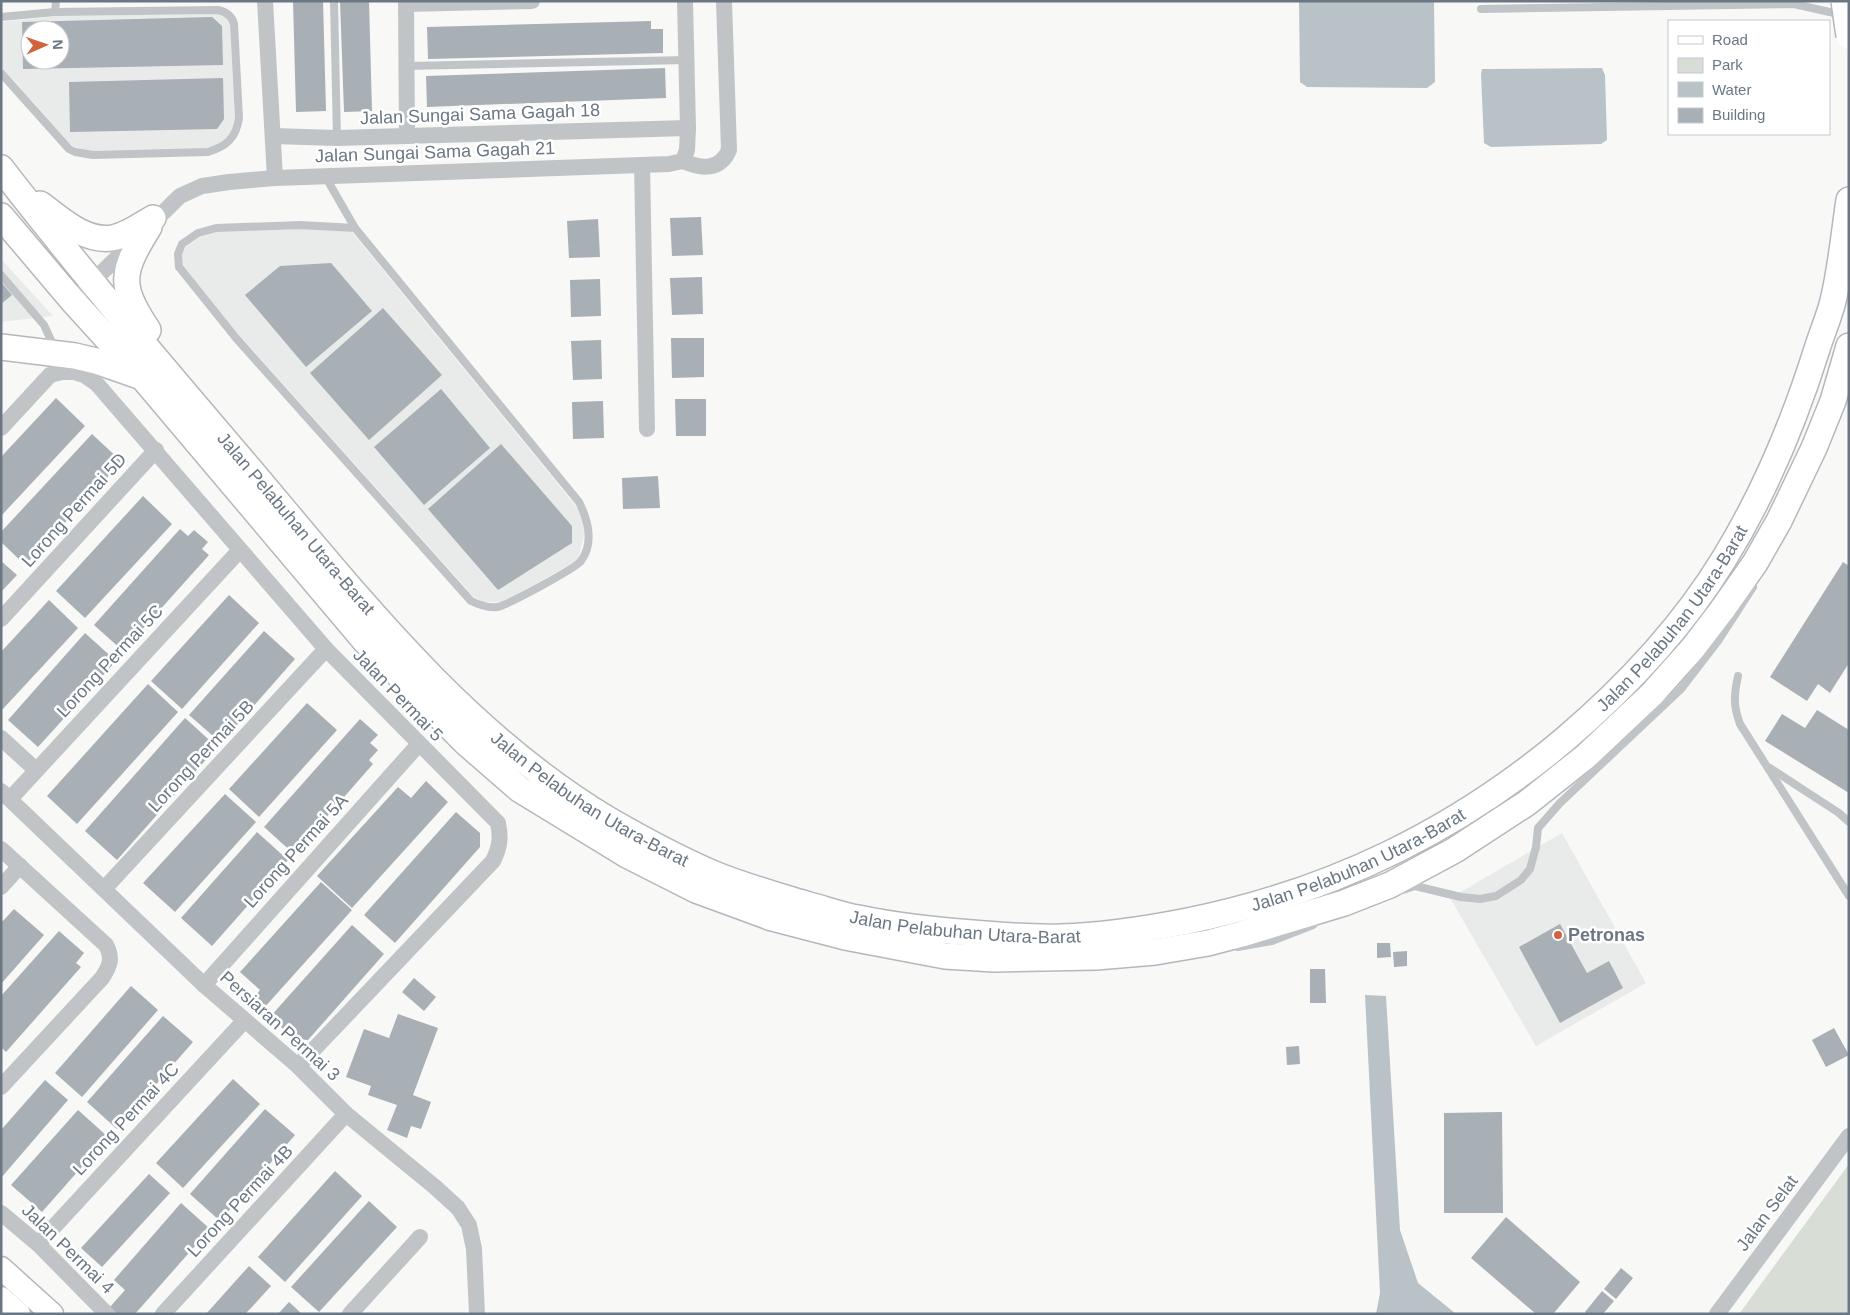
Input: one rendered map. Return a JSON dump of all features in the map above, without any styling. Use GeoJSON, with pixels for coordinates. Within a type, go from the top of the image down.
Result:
{"type":"FeatureCollection","features":[{"type":"Feature","properties":{"kind":"main road"},"geometry":{"type":"LineString","coordinates":[[1844,1],[1849,36]]}},
{"type":"Feature","properties":{"kind":"main road"},"geometry":{"type":"LineString","coordinates":[[8,177],[72,227],[97,238],[111,238],[154,221]]}},
{"type":"Feature","properties":{"kind":"main road","name":"Jalan Pelabuhan Utara-Barat"},"geometry":{"type":"LineString","coordinates":[[8,177],[92,283],[402,646],[462,707],[535,769],[602,815],[711,872],[791,900],[854,918],[910,928],[1016,936],[1063,937],[1117,932],[1225,914],[1284,897],[1340,876],[1417,841],[1495,794],[1529,769],[1606,704],[1649,658],[1686,613],[1722,563],[1760,496],[1804,392],[1833,300],[1849,200]]}},
{"type":"Feature","properties":{"kind":"main road","name":"Jalan Pelabuhan Utara-Barat"},"geometry":{"type":"LineString","coordinates":[[1,216],[72,300],[143,378],[365,640],[465,742],[519,789],[627,855],[696,890],[772,918],[845,937],[945,956],[994,959],[1096,957],[1155,952],[1208,943],[1344,903],[1390,885],[1455,850],[1527,804],[1585,757],[1652,694],[1693,648],[1722,610],[1755,563],[1784,510],[1833,401],[1849,346]]}},
{"type":"Feature","properties":{"kind":"main road"},"geometry":{"type":"LineString","coordinates":[[154,221],[132,255],[128,266],[127,284],[131,302],[137,315],[205,417]]}},
{"type":"Feature","properties":{"kind":"main road"},"geometry":{"type":"LineString","coordinates":[[1,347],[54,364],[96,360],[143,378]]}},
{"type":"Feature","properties":{"kind":"main road"},"geometry":{"type":"LineString","coordinates":[[1,1268],[52,1314]]}},
{"type":"Feature","properties":{"kind":"main road"},"geometry":{"type":"LineString","coordinates":[[1,1298],[19,1314]]}},
{"type":"Feature","properties":{"kind":"street"},"geometry":{"type":"LineString","coordinates":[[265,1],[275,178]]}},
{"type":"Feature","properties":{"kind":"street"},"geometry":{"type":"LineString","coordinates":[[407,136],[408,66],[406,3],[532,1]]}},
{"type":"Feature","properties":{"kind":"street"},"geometry":{"type":"LineString","coordinates":[[685,1],[688,60],[688,150],[683,161],[698,167],[711,166],[722,162],[729,150],[724,1]]}},
{"type":"Feature","properties":{"kind":"street","name":"Jalan Sungai Sama Gagah 18"},"geometry":{"type":"LineString","coordinates":[[273,136],[337,138],[688,128]]}},
{"type":"Feature","properties":{"kind":"street","name":"Jalan Sungai Sama Gagah 21"},"geometry":{"type":"LineString","coordinates":[[72,300],[92,283],[180,196],[202,186],[275,178],[669,164],[683,161]]}},
{"type":"Feature","properties":{"kind":"street"},"geometry":{"type":"LineString","coordinates":[[642,165],[647,429]]}},
{"type":"Feature","properties":{"kind":"street"},"geometry":{"type":"LineString","coordinates":[[1,428],[54,364]]}},
{"type":"Feature","properties":{"kind":"street","name":"Jalan Permai 5"},"geometry":{"type":"LineString","coordinates":[[54,364],[62,372],[74,372],[84,375],[96,384],[156,450],[326,649],[498,823],[501,838],[493,861],[298,1066]]}},
{"type":"Feature","properties":{"kind":"street","name":"Lorong Permai 5D"},"geometry":{"type":"LineString","coordinates":[[1,619],[156,450]]}},
{"type":"Feature","properties":{"kind":"street","name":"Lorong Permai 5C"},"geometry":{"type":"LineString","coordinates":[[5,795],[36,770],[240,550]]}},
{"type":"Feature","properties":{"kind":"street","name":"Lorong Permai 5B"},"geometry":{"type":"LineString","coordinates":[[104,890],[326,649]]}},
{"type":"Feature","properties":{"kind":"street"},"geometry":{"type":"LineString","coordinates":[[1,738],[36,770]]}},
{"type":"Feature","properties":{"kind":"street","name":"Lorong Permai 5A"},"geometry":{"type":"LineString","coordinates":[[204,985],[418,744]]}},
{"type":"Feature","properties":{"kind":"street","name":"Persiaran Permai 3"},"geometry":{"type":"LineString","coordinates":[[5,795],[204,985],[298,1066],[346,1114],[458,1208],[469,1225],[474,1249],[477,1314]]}},
{"type":"Feature","properties":{"kind":"street"},"geometry":{"type":"LineString","coordinates":[[1,849],[106,945],[110,954],[110,962],[102,978],[1,1087]]}},
{"type":"Feature","properties":{"kind":"street"},"geometry":{"type":"LineString","coordinates":[[1,887],[20,866]]}},
{"type":"Feature","properties":{"kind":"street","name":"Lorong Permai 4C"},"geometry":{"type":"LineString","coordinates":[[38,1244],[244,1021]]}},
{"type":"Feature","properties":{"kind":"street","name":"Lorong Permai 4B"},"geometry":{"type":"LineString","coordinates":[[163,1314],[346,1114]]}},
{"type":"Feature","properties":{"kind":"street","name":"Jalan Selat"},"geometry":{"type":"LineString","coordinates":[[1717,1314],[1849,1136]]}},
{"type":"Feature","properties":{"kind":"street","name":"Jalan Permai 4"},"geometry":{"type":"LineString","coordinates":[[1,1213],[38,1244],[107,1314]]}},
{"type":"Feature","properties":{"kind":"street"},"geometry":{"type":"LineString","coordinates":[[350,1314],[420,1237]]}},
{"type":"Feature","properties":{"kind":"lane"},"geometry":{"type":"LineString","coordinates":[[55,12],[56,1]]}},
{"type":"Feature","properties":{"kind":"lane"},"geometry":{"type":"LineString","coordinates":[[197,10],[198,1]]}},
{"type":"Feature","properties":{"kind":"lane"},"geometry":{"type":"LineString","coordinates":[[334,1],[337,138]]}},
{"type":"Feature","properties":{"kind":"lane"},"geometry":{"type":"LineString","coordinates":[[1481,9],[1794,4],[1849,17]]}},
{"type":"Feature","properties":{"kind":"lane"},"geometry":{"type":"LineString","coordinates":[[1,17],[55,12],[221,10],[230,15],[234,24],[238,128],[234,136],[219,149],[208,152],[93,155],[75,152],[62,143],[1,73]]}},
{"type":"Feature","properties":{"kind":"lane"},"geometry":{"type":"LineString","coordinates":[[408,66],[688,60]]}},
{"type":"Feature","properties":{"kind":"lane"},"geometry":{"type":"LineString","coordinates":[[325,176],[355,228],[579,502],[586,517],[589,536],[586,550],[580,562],[512,602],[498,607],[483,606],[471,601],[236,338],[179,267],[178,254],[182,244],[198,233],[216,228],[300,225],[355,228]]}},
{"type":"Feature","properties":{"kind":"lane"},"geometry":{"type":"LineString","coordinates":[[1,275],[44,324],[54,364]]}},
{"type":"Feature","properties":{"kind":"lane"},"geometry":{"type":"LineString","coordinates":[[1774,548],[1784,510]]}},
{"type":"Feature","properties":{"kind":"lane"},"geometry":{"type":"LineString","coordinates":[[1398,892],[1415,886],[1461,897],[1480,899],[1496,896],[1521,880],[1530,869],[1536,847],[1538,828],[1560,802],[1681,689],[1718,641],[1757,581]]}},
{"type":"Feature","properties":{"kind":"lane"},"geometry":{"type":"LineString","coordinates":[[1738,676],[1734,692],[1734,707],[1740,724],[1849,896]]}},
{"type":"Feature","properties":{"kind":"lane"},"geometry":{"type":"LineString","coordinates":[[1767,766],[1840,813],[1849,822]]}},
{"type":"Feature","properties":{"kind":"lane"},"geometry":{"type":"LineString","coordinates":[[1353,909],[1389,894]]}},
{"type":"Feature","properties":{"kind":"lane"},"geometry":{"type":"LineString","coordinates":[[1230,949],[1272,941],[1317,923]]}},
{"type":"Feature","properties":{"kind":"lane"},"geometry":{"type":"LineString","coordinates":[[974,958],[1043,967]]}},
{"type":"Feature","properties":{"kind":"shaded area"},"geometry":{"type":"Polygon","coordinates":[[[220,14],[226,17],[230,24],[235,122],[229,137],[217,146],[207,149],[89,151],[71,145],[1,66],[1,22],[57,16],[220,14]]]}},
{"type":"Feature","properties":{"kind":"shaded area"},"geometry":{"type":"Polygon","coordinates":[[[305,228],[352,232],[575,505],[583,518],[584,536],[578,560],[510,598],[499,602],[483,602],[474,597],[240,336],[183,266],[182,254],[186,247],[200,237],[215,231],[305,228]]]}},
{"type":"Feature","properties":{"kind":"shaded area"},"geometry":{"type":"Polygon","coordinates":[[[1,259],[53,316],[1,322],[1,259]]]}},
{"type":"Feature","properties":{"kind":"shaded area"},"geometry":{"type":"Polygon","coordinates":[[[1562,833],[1646,983],[1536,1046],[1450,898],[1562,833]]]}},
{"type":"Feature","properties":{"kind":"green space"},"geometry":{"type":"Polygon","coordinates":[[[1849,1164],[1849,1314],[1739,1314],[1849,1164]]]}},
{"type":"Feature","properties":{"kind":"water"},"geometry":{"type":"Polygon","coordinates":[[[1299,1],[1434,1],[1435,82],[1427,88],[1307,87],[1300,82],[1299,1]]]}},
{"type":"Feature","properties":{"kind":"water"},"geometry":{"type":"Polygon","coordinates":[[[1602,68],[1605,75],[1607,140],[1601,144],[1491,147],[1484,143],[1482,69],[1602,68]]]}},
{"type":"Feature","properties":{"kind":"water"},"geometry":{"type":"Polygon","coordinates":[[[1365,995],[1386,996],[1400,1230],[1418,1283],[1456,1314],[1376,1314],[1380,1293],[1365,995]]]}},
{"type":"Feature","properties":{"kind":"building"},"geometry":{"type":"Polygon","coordinates":[[[293,1],[323,1],[326,111],[296,112],[293,1]]]}},
{"type":"Feature","properties":{"kind":"building"},"geometry":{"type":"Polygon","coordinates":[[[340,1],[369,1],[372,111],[344,112],[340,1]]]}},
{"type":"Feature","properties":{"kind":"building"},"geometry":{"type":"Polygon","coordinates":[[[212,17],[222,26],[223,65],[70,68],[70,21],[212,17]]]}},
{"type":"Feature","properties":{"kind":"building"},"geometry":{"type":"Polygon","coordinates":[[[651,21],[651,29],[663,29],[663,53],[428,59],[427,27],[651,21]]]}},
{"type":"Feature","properties":{"kind":"building"},"geometry":{"type":"Polygon","coordinates":[[[665,68],[666,98],[427,107],[426,76],[665,68]]]}},
{"type":"Feature","properties":{"kind":"building"},"geometry":{"type":"Polygon","coordinates":[[[223,78],[224,119],[217,129],[70,132],[69,82],[223,78]]]}},
{"type":"Feature","properties":{"kind":"building"},"geometry":{"type":"Polygon","coordinates":[[[701,217],[703,255],[672,256],[670,218],[701,217]]]}},
{"type":"Feature","properties":{"kind":"building"},"geometry":{"type":"Polygon","coordinates":[[[598,219],[600,257],[569,258],[567,221],[598,219]]]}},
{"type":"Feature","properties":{"kind":"building"},"geometry":{"type":"Polygon","coordinates":[[[331,263],[372,311],[306,367],[245,295],[280,266],[331,263]]]}},
{"type":"Feature","properties":{"kind":"building"},"geometry":{"type":"Polygon","coordinates":[[[702,277],[703,314],[672,315],[670,278],[702,277]]]}},
{"type":"Feature","properties":{"kind":"building"},"geometry":{"type":"Polygon","coordinates":[[[600,279],[601,316],[571,317],[570,280],[600,279]]]}},
{"type":"Feature","properties":{"kind":"building"},"geometry":{"type":"Polygon","coordinates":[[[1,282],[12,295],[1,304],[1,282]]]}},
{"type":"Feature","properties":{"kind":"building"},"geometry":{"type":"Polygon","coordinates":[[[383,308],[442,375],[369,440],[310,373],[383,308]]]}},
{"type":"Feature","properties":{"kind":"building"},"geometry":{"type":"Polygon","coordinates":[[[671,338],[704,338],[704,377],[672,378],[671,338]]]}},
{"type":"Feature","properties":{"kind":"building"},"geometry":{"type":"Polygon","coordinates":[[[601,340],[602,379],[573,380],[571,341],[601,340]]]}},
{"type":"Feature","properties":{"kind":"building"},"geometry":{"type":"Polygon","coordinates":[[[441,389],[490,448],[424,505],[374,447],[441,389]]]}},
{"type":"Feature","properties":{"kind":"building"},"geometry":{"type":"Polygon","coordinates":[[[56,398],[85,426],[1,516],[1,457],[56,398]]]}},
{"type":"Feature","properties":{"kind":"building"},"geometry":{"type":"Polygon","coordinates":[[[675,399],[706,399],[706,436],[676,436],[675,399]]]}},
{"type":"Feature","properties":{"kind":"building"},"geometry":{"type":"Polygon","coordinates":[[[603,401],[604,438],[573,439],[572,402],[603,401]]]}},
{"type":"Feature","properties":{"kind":"building"},"geometry":{"type":"Polygon","coordinates":[[[92,434],[122,462],[25,565],[1,542],[1,532],[92,434]]]}},
{"type":"Feature","properties":{"kind":"building"},"geometry":{"type":"Polygon","coordinates":[[[501,444],[572,526],[572,543],[498,590],[428,509],[501,444]]]}},
{"type":"Feature","properties":{"kind":"building"},"geometry":{"type":"Polygon","coordinates":[[[658,476],[660,508],[623,509],[622,478],[658,476]]]}},
{"type":"Feature","properties":{"kind":"building"},"geometry":{"type":"Polygon","coordinates":[[[143,496],[172,524],[85,618],[56,591],[143,496]]]}},
{"type":"Feature","properties":{"kind":"building"},"geometry":{"type":"Polygon","coordinates":[[[180,529],[188,536],[194,530],[208,542],[202,549],[209,555],[123,651],[94,625],[180,529]]]}},
{"type":"Feature","properties":{"kind":"building"},"geometry":{"type":"Polygon","coordinates":[[[1,561],[17,575],[1,592],[1,561]]]}},
{"type":"Feature","properties":{"kind":"building"},"geometry":{"type":"Polygon","coordinates":[[[1843,562],[1849,566],[1849,663],[1830,693],[1818,684],[1807,701],[1770,677],[1843,562]]]}},
{"type":"Feature","properties":{"kind":"building"},"geometry":{"type":"Polygon","coordinates":[[[229,595],[259,623],[182,709],[151,681],[229,595]]]}},
{"type":"Feature","properties":{"kind":"building"},"geometry":{"type":"Polygon","coordinates":[[[49,600],[78,628],[1,711],[1,652],[49,600]]]}},
{"type":"Feature","properties":{"kind":"building"},"geometry":{"type":"Polygon","coordinates":[[[264,631],[295,659],[221,743],[189,715],[264,631]]]}},
{"type":"Feature","properties":{"kind":"building"},"geometry":{"type":"Polygon","coordinates":[[[85,633],[116,661],[38,747],[8,720],[85,633]]]}},
{"type":"Feature","properties":{"kind":"building"},"geometry":{"type":"Polygon","coordinates":[[[148,684],[178,712],[77,824],[47,796],[148,684]]]}},
{"type":"Feature","properties":{"kind":"building"},"geometry":{"type":"Polygon","coordinates":[[[307,703],[337,730],[259,817],[229,789],[307,703]]]}},
{"type":"Feature","properties":{"kind":"building"},"geometry":{"type":"Polygon","coordinates":[[[1817,710],[1849,730],[1849,793],[1765,741],[1782,714],[1805,728],[1817,710]]]}},
{"type":"Feature","properties":{"kind":"building"},"geometry":{"type":"Polygon","coordinates":[[[185,718],[217,747],[117,860],[85,831],[185,718]]]}},
{"type":"Feature","properties":{"kind":"building"},"geometry":{"type":"Polygon","coordinates":[[[360,719],[378,735],[370,743],[378,750],[369,760],[373,764],[294,854],[264,827],[360,719]]]}},
{"type":"Feature","properties":{"kind":"building"},"geometry":{"type":"Polygon","coordinates":[[[426,781],[448,802],[352,908],[317,876],[398,787],[411,798],[426,781]]]}},
{"type":"Feature","properties":{"kind":"building"},"geometry":{"type":"Polygon","coordinates":[[[225,794],[256,822],[175,912],[143,883],[225,794]]]}},
{"type":"Feature","properties":{"kind":"building"},"geometry":{"type":"Polygon","coordinates":[[[456,812],[480,833],[480,847],[395,943],[364,915],[456,812]]]}},
{"type":"Feature","properties":{"kind":"building"},"geometry":{"type":"Polygon","coordinates":[[[257,832],[288,860],[212,946],[181,918],[257,832]]]}},
{"type":"Feature","properties":{"kind":"building"},"geometry":{"type":"Polygon","coordinates":[[[321,882],[352,910],[263,1009],[253,999],[260,990],[240,972],[321,882]]]}},
{"type":"Feature","properties":{"kind":"building"},"geometry":{"type":"Polygon","coordinates":[[[14,909],[44,935],[1,984],[1,923],[14,909]]]}},
{"type":"Feature","properties":{"kind":"building"},"geometry":{"type":"Polygon","coordinates":[[[1560,924],[1587,973],[1609,961],[1623,988],[1560,1023],[1519,947],[1560,924]]]}},
{"type":"Feature","properties":{"kind":"building"},"geometry":{"type":"Polygon","coordinates":[[[352,925],[384,954],[308,1040],[294,1039],[270,1017],[352,925]]]}},
{"type":"Feature","properties":{"kind":"building"},"geometry":{"type":"Polygon","coordinates":[[[59,931],[84,953],[76,963],[81,967],[6,1052],[1,1047],[1,996],[59,931]]]}},
{"type":"Feature","properties":{"kind":"building"},"geometry":{"type":"Polygon","coordinates":[[[1377,943],[1390,943],[1391,957],[1377,958],[1377,943]]]}},
{"type":"Feature","properties":{"kind":"building"},"geometry":{"type":"Polygon","coordinates":[[[1407,951],[1407,966],[1394,967],[1393,952],[1407,951]]]}},
{"type":"Feature","properties":{"kind":"building"},"geometry":{"type":"Polygon","coordinates":[[[1310,969],[1325,969],[1326,1003],[1310,1003],[1310,969]]]}},
{"type":"Feature","properties":{"kind":"building"},"geometry":{"type":"Polygon","coordinates":[[[414,978],[436,997],[424,1011],[402,992],[414,978]]]}},
{"type":"Feature","properties":{"kind":"building"},"geometry":{"type":"Polygon","coordinates":[[[131,986],[158,1010],[82,1097],[55,1073],[131,986]]]}},
{"type":"Feature","properties":{"kind":"building"},"geometry":{"type":"Polygon","coordinates":[[[398,1014],[438,1028],[413,1095],[431,1102],[421,1129],[411,1126],[407,1138],[387,1130],[397,1105],[368,1095],[371,1086],[346,1077],[364,1029],[389,1038],[398,1014]]]}},
{"type":"Feature","properties":{"kind":"building"},"geometry":{"type":"Polygon","coordinates":[[[163,1016],[193,1042],[117,1129],[87,1102],[163,1016]]]}},
{"type":"Feature","properties":{"kind":"building"},"geometry":{"type":"Polygon","coordinates":[[[1834,1028],[1849,1055],[1826,1067],[1812,1040],[1834,1028]]]}},
{"type":"Feature","properties":{"kind":"building"},"geometry":{"type":"Polygon","coordinates":[[[1299,1046],[1300,1064],[1287,1065],[1286,1047],[1299,1046]]]}},
{"type":"Feature","properties":{"kind":"building"},"geometry":{"type":"Polygon","coordinates":[[[233,1079],[260,1104],[183,1188],[156,1163],[233,1079]]]}},
{"type":"Feature","properties":{"kind":"building"},"geometry":{"type":"Polygon","coordinates":[[[45,1080],[68,1100],[1,1178],[1,1130],[45,1080]]]}},
{"type":"Feature","properties":{"kind":"building"},"geometry":{"type":"Polygon","coordinates":[[[265,1109],[295,1135],[220,1221],[190,1194],[265,1109]]]}},
{"type":"Feature","properties":{"kind":"building"},"geometry":{"type":"Polygon","coordinates":[[[78,1110],[108,1137],[42,1212],[11,1185],[78,1110]]]}},
{"type":"Feature","properties":{"kind":"building"},"geometry":{"type":"Polygon","coordinates":[[[1502,1112],[1503,1213],[1444,1213],[1444,1113],[1502,1112]]]}},
{"type":"Feature","properties":{"kind":"building"},"geometry":{"type":"Polygon","coordinates":[[[335,1171],[362,1196],[285,1282],[258,1257],[335,1171]]]}},
{"type":"Feature","properties":{"kind":"building"},"geometry":{"type":"Polygon","coordinates":[[[149,1174],[170,1193],[102,1267],[81,1248],[149,1174]]]}},
{"type":"Feature","properties":{"kind":"building"},"geometry":{"type":"Polygon","coordinates":[[[369,1201],[397,1227],[319,1312],[291,1287],[369,1201]]]}},
{"type":"Feature","properties":{"kind":"building"},"geometry":{"type":"Polygon","coordinates":[[[181,1203],[210,1229],[135,1314],[117,1314],[110,1307],[125,1290],[114,1280],[181,1203]]]}},
{"type":"Feature","properties":{"kind":"building"},"geometry":{"type":"Polygon","coordinates":[[[1506,1217],[1580,1282],[1553,1314],[1536,1314],[1471,1258],[1506,1217]]]}},
{"type":"Feature","properties":{"kind":"building"},"geometry":{"type":"Polygon","coordinates":[[[249,1266],[271,1286],[245,1314],[206,1314],[249,1266]]]}},
{"type":"Feature","properties":{"kind":"building"},"geometry":{"type":"Polygon","coordinates":[[[1621,1268],[1633,1278],[1616,1299],[1604,1289],[1621,1268]]]}},
{"type":"Feature","properties":{"kind":"building"},"geometry":{"type":"Polygon","coordinates":[[[1602,1291],[1614,1301],[1603,1314],[1587,1314],[1585,1312],[1602,1291]]]}},
{"type":"Feature","properties":{"kind":"building"},"geometry":{"type":"Polygon","coordinates":[[[289,1302],[302,1314],[278,1314],[289,1302]]]}},
{"type":"Feature","properties":{"kind":"place","name":"Petronas"},"geometry":{"type":"Point","coordinates":[1558,935]}}]}
